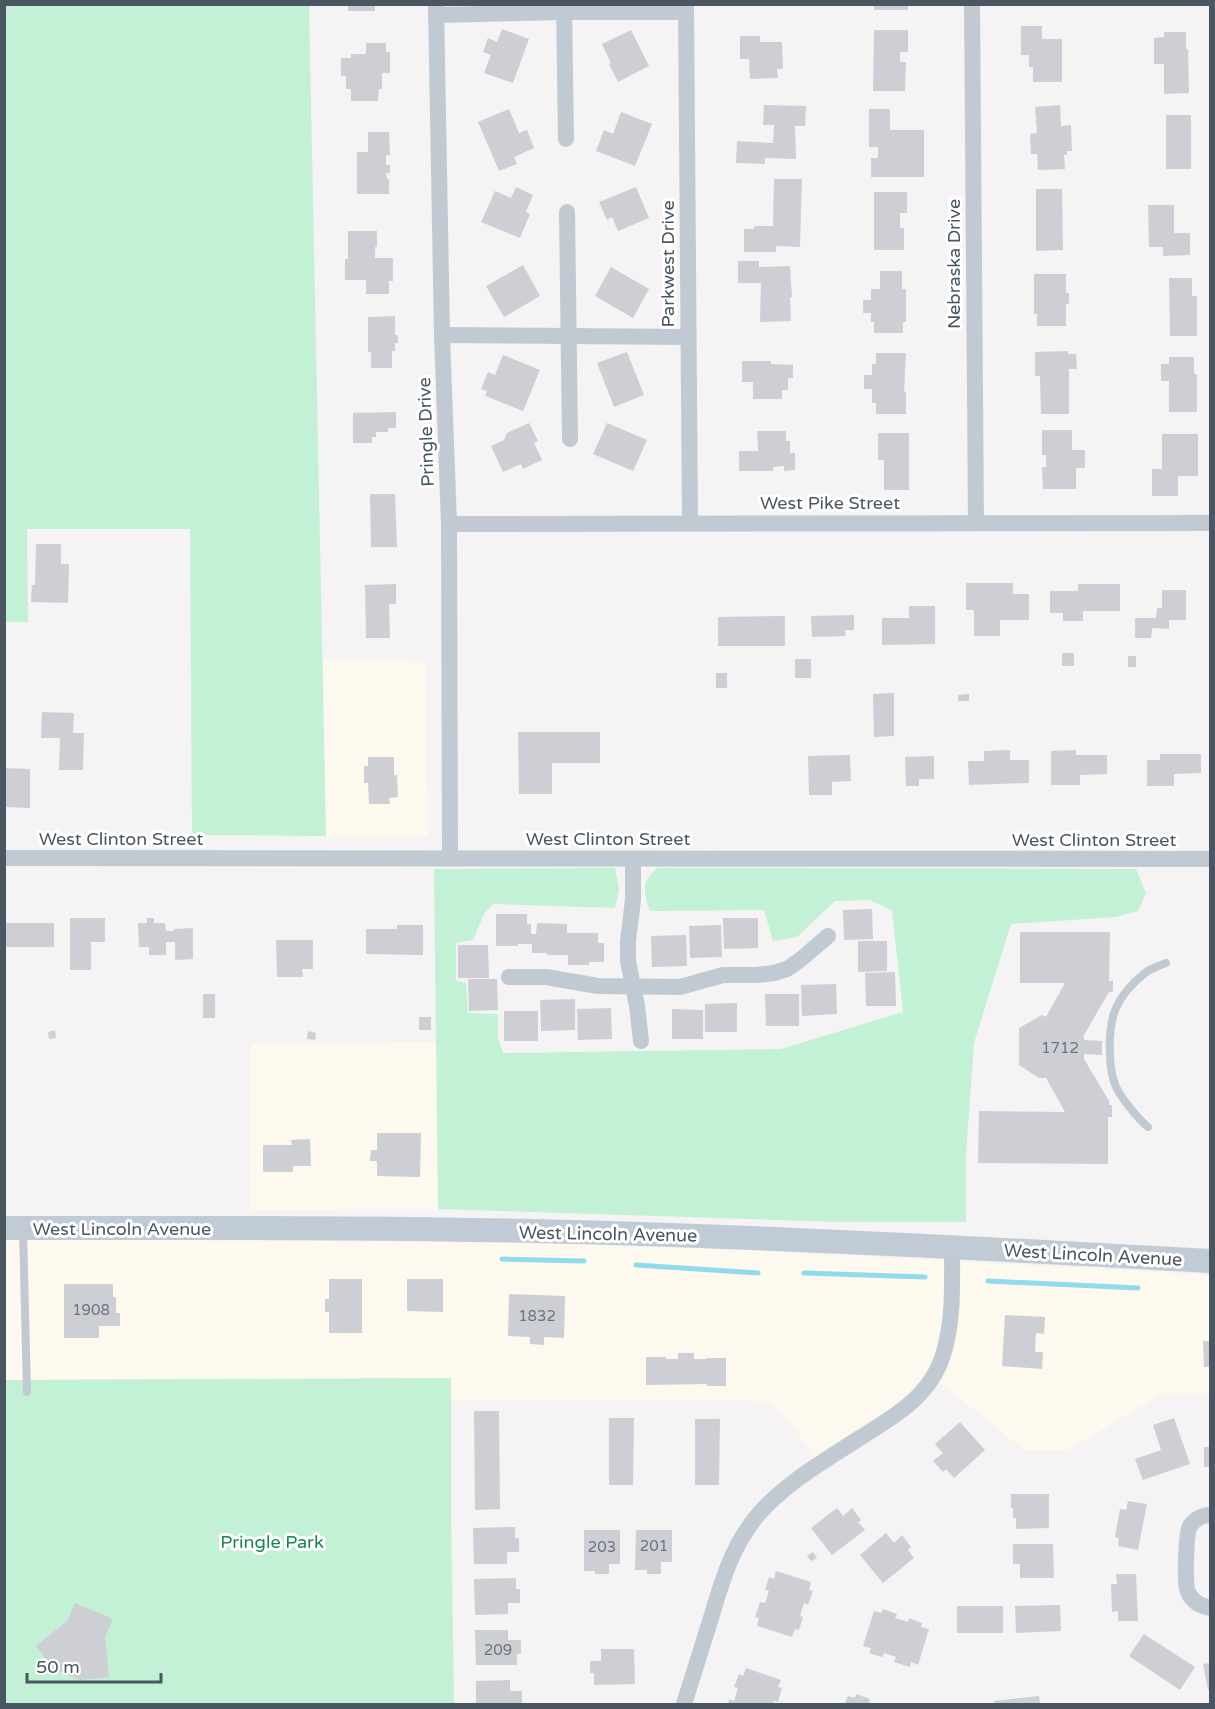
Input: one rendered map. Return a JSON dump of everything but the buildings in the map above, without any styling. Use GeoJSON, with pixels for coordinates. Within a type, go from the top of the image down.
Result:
{"type":"FeatureCollection","features":[{"type":"Feature","properties":{"kind":"street","name":"Nebraska Drive"},"geometry":{"type":"LineString","coordinates":[[972,4],[976,523]]}},
{"type":"Feature","properties":{"kind":"street"},"geometry":{"type":"LineString","coordinates":[[564,8],[566,139]]}},
{"type":"Feature","properties":{"kind":"street"},"geometry":{"type":"LineString","coordinates":[[436,10],[686,8]]}},
{"type":"Feature","properties":{"kind":"street","name":"Parkwest Drive"},"geometry":{"type":"LineString","coordinates":[[686,8],[690,523]]}},
{"type":"Feature","properties":{"kind":"street","name":"Pringle Drive"},"geometry":{"type":"LineString","coordinates":[[436,10],[442,335],[449,524],[450,858]]}},
{"type":"Feature","properties":{"kind":"street"},"geometry":{"type":"LineString","coordinates":[[567,212],[570,439]]}},
{"type":"Feature","properties":{"kind":"street"},"geometry":{"type":"LineString","coordinates":[[442,335],[688,337]]}},
{"type":"Feature","properties":{"kind":"street","name":"West Pike Street"},"geometry":{"type":"LineString","coordinates":[[449,524],[1210,524]]}},
{"type":"Feature","properties":{"kind":"street","name":"West Clinton Street"},"geometry":{"type":"LineString","coordinates":[[4,858],[1210,859]]}},
{"type":"Feature","properties":{"kind":"street"},"geometry":{"type":"LineString","coordinates":[[633,859],[633,900],[628,961],[641,1041]]}},
{"type":"Feature","properties":{"kind":"street"},"geometry":{"type":"LineString","coordinates":[[509,977],[546,977],[598,986],[680,987],[723,975],[774,973],[787,969],[828,936]]}},
{"type":"Feature","properties":{"kind":"street","name":"West Lincoln Avenue"},"geometry":{"type":"LineString","coordinates":[[14,1228],[608,1233],[952,1247],[1210,1261]]}},
{"type":"Feature","properties":{"kind":"street"},"geometry":{"type":"LineString","coordinates":[[684,1704],[727,1566],[739,1542],[757,1516],[794,1482],[908,1406],[933,1377],[942,1358],[950,1327],[952,1247]]}},
{"type":"Feature","properties":{"kind":"street"},"geometry":{"type":"LineString","coordinates":[[1210,1515],[1196,1520],[1189,1527],[1186,1581],[1188,1593],[1194,1600],[1199,1605],[1210,1608]]}},
{"type":"Feature","properties":{"kind":"lane"},"geometry":{"type":"LineString","coordinates":[[1148,1127],[1138,1120],[1116,1087],[1111,1064],[1111,1040],[1114,1013],[1126,991],[1146,971],[1166,963]]}},
{"type":"Feature","properties":{"kind":"lane"},"geometry":{"type":"LineString","coordinates":[[14,1228],[27,1392]]}},
{"type":"Feature","properties":{"kind":"shaded area"},"geometry":{"type":"Polygon","coordinates":[[[323,660],[425,661],[428,836],[326,836],[323,660]]]}},
{"type":"Feature","properties":{"kind":"shaded area"},"geometry":{"type":"Polygon","coordinates":[[[437,1042],[438,1209],[250,1210],[251,1044],[437,1042]]]}},
{"type":"Feature","properties":{"kind":"shaded area"},"geometry":{"type":"Polygon","coordinates":[[[4,1240],[551,1242],[669,1246],[1210,1275],[1210,1395],[1160,1395],[1068,1450],[1025,1450],[933,1377],[817,1465],[788,1419],[771,1404],[749,1400],[451,1400],[451,1378],[5,1380],[4,1240]]]}},
{"type":"Feature","properties":{"kind":"green space"},"geometry":{"type":"Polygon","coordinates":[[[4,5],[309,5],[326,836],[192,835],[190,529],[27,529],[28,622],[5,622],[4,5]]]}},
{"type":"Feature","properties":{"kind":"green space"},"geometry":{"type":"Polygon","coordinates":[[[615,868],[619,889],[615,908],[493,904],[484,914],[473,940],[456,943],[456,981],[466,983],[468,1013],[498,1014],[498,1037],[503,1053],[781,1049],[903,1012],[892,910],[869,900],[835,901],[797,937],[773,941],[764,910],[650,911],[645,887],[652,872],[658,868],[1136,869],[1146,893],[1138,911],[1116,917],[1011,924],[974,1043],[966,1154],[966,1222],[837,1222],[438,1209],[434,869],[615,868]]]}},
{"type":"Feature","properties":{"kind":"green space","name":"Pringle Park"},"geometry":{"type":"Polygon","coordinates":[[[451,1378],[454,1704],[5,1704],[4,1380],[451,1378]]]}},
{"type":"Feature","properties":{"kind":"waterway"},"geometry":{"type":"LineString","coordinates":[[502,1259],[584,1261]]}},
{"type":"Feature","properties":{"kind":"waterway"},"geometry":{"type":"LineString","coordinates":[[636,1265],[758,1273]]}},
{"type":"Feature","properties":{"kind":"waterway"},"geometry":{"type":"LineString","coordinates":[[804,1273],[925,1277]]}},
{"type":"Feature","properties":{"kind":"waterway"},"geometry":{"type":"LineString","coordinates":[[988,1281],[1138,1288]]}}]}
